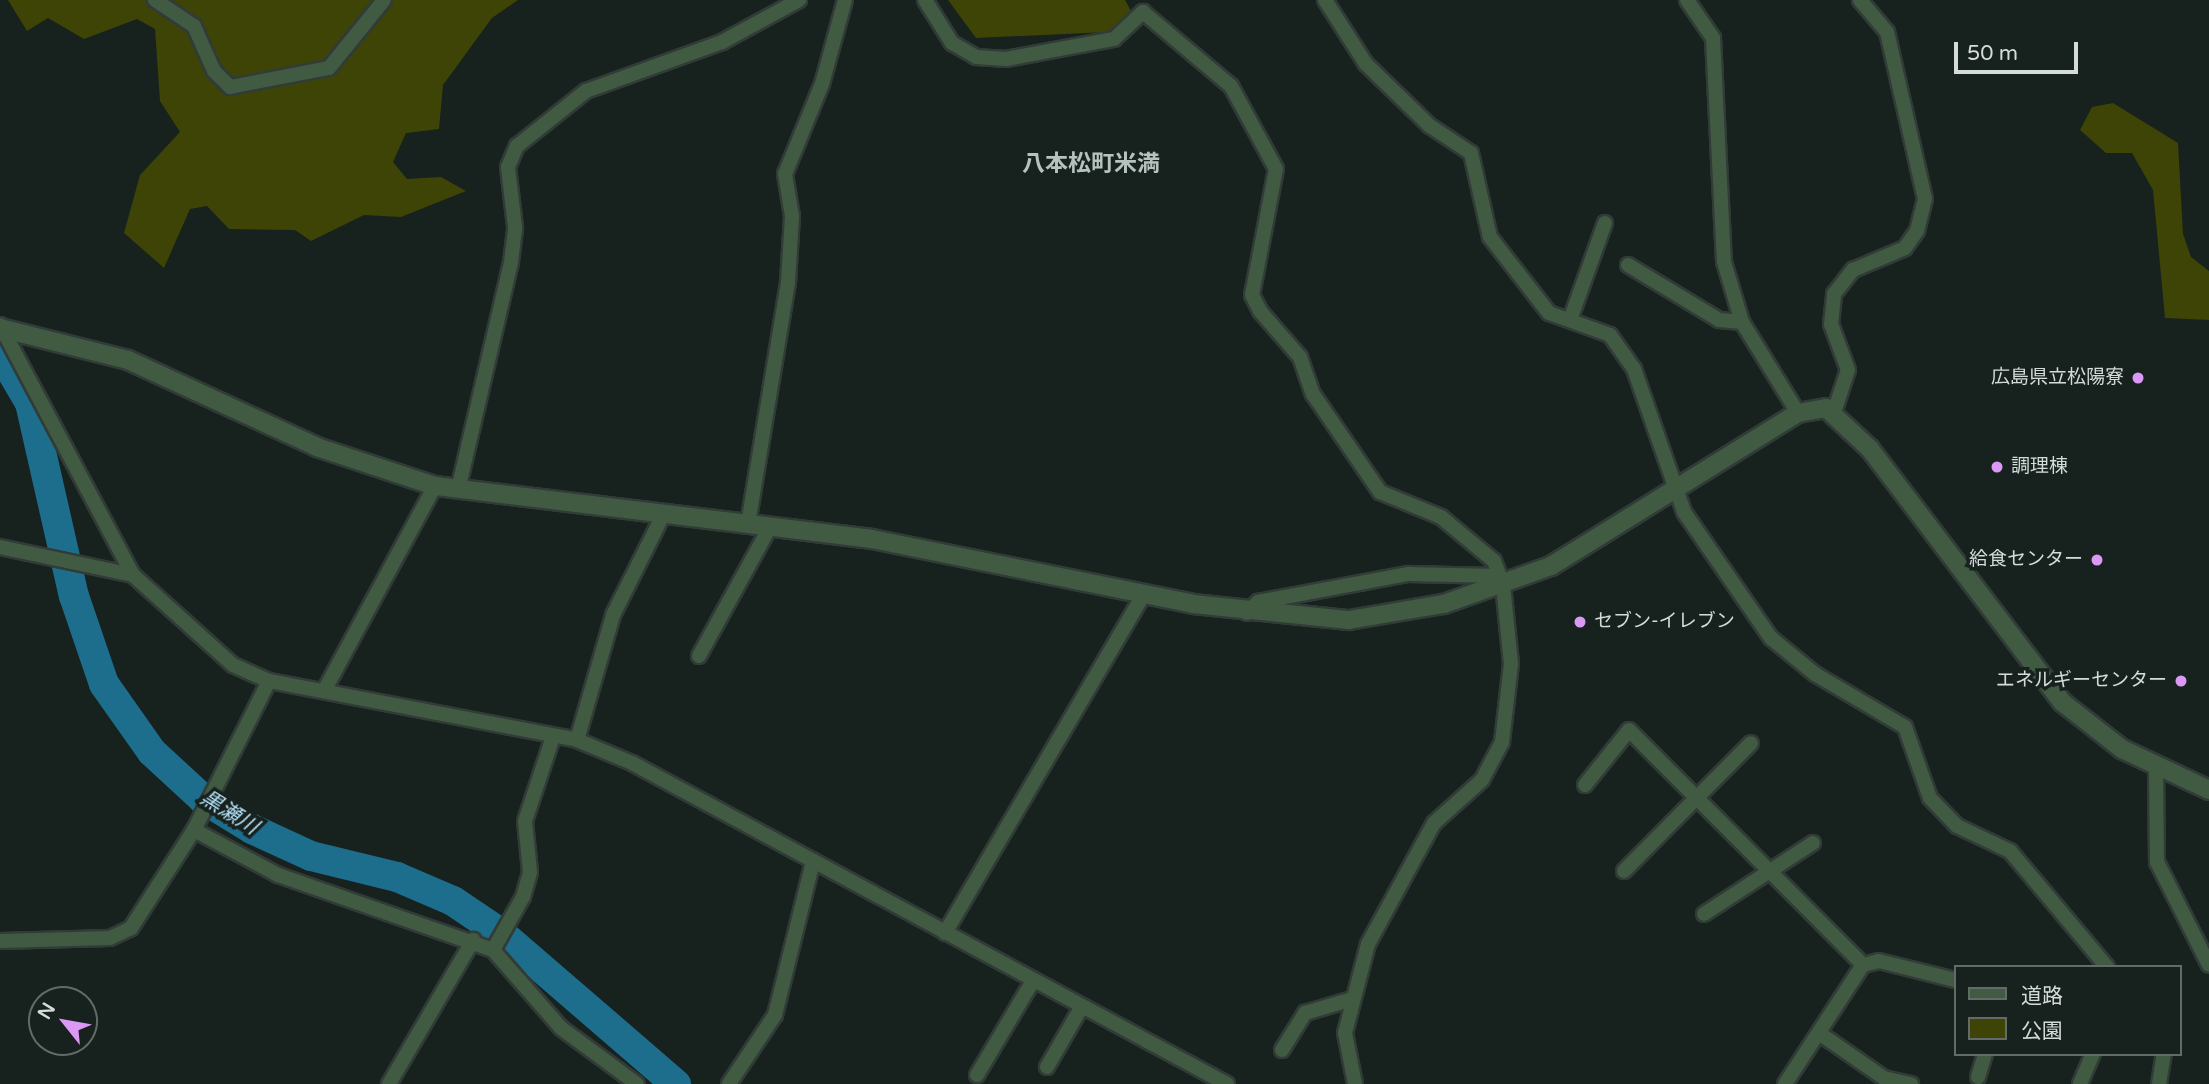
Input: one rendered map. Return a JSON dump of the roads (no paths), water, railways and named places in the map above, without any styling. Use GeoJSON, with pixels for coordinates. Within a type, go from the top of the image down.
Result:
{"type":"FeatureCollection","features":[{"type":"Feature","properties":{"kind":"street"},"geometry":{"type":"LineString","coordinates":[[155,0],[194,26],[214,71],[230,87],[329,68],[384,0]]}},
{"type":"Feature","properties":{"kind":"street"},"geometry":{"type":"LineString","coordinates":[[458,490],[511,262],[515,227],[508,167],[517,146],[586,91],[722,42],[799,0]]}},
{"type":"Feature","properties":{"kind":"street"},"geometry":{"type":"LineString","coordinates":[[748,524],[788,283],[792,216],[785,174],[822,84],[845,0]]}},
{"type":"Feature","properties":{"kind":"street"},"geometry":{"type":"LineString","coordinates":[[925,0],[952,43],[976,57],[996,59],[1114,39],[1139,6],[1231,86],[1276,169],[1252,295],[1300,357],[1312,394],[1356,465],[1380,492],[1460,530],[1494,561],[1501,580],[1511,664],[1502,742],[1482,780],[1434,823],[1368,944],[1349,1000],[1345,1033],[1356,1084]]}},
{"type":"Feature","properties":{"kind":"street"},"geometry":{"type":"LineString","coordinates":[[1325,0],[1366,64],[1430,126],[1471,153],[1490,237],[1549,313],[1610,335],[1634,369],[1680,487],[1684,512],[1771,638],[1815,674],[1905,727],[1930,798],[1957,827],[2010,850],[2105,965]]}},
{"type":"Feature","properties":{"kind":"street"},"geometry":{"type":"LineString","coordinates":[[1687,0],[1713,38],[1719,225],[1742,322],[1798,413]]}},
{"type":"Feature","properties":{"kind":"street"},"geometry":{"type":"LineString","coordinates":[[1834,412],[1848,370],[1831,324],[1834,294],[1853,270],[1905,248],[1917,231],[1925,199],[1887,32],[1860,0]]}},
{"type":"Feature","properties":{"kind":"street"},"geometry":{"type":"LineString","coordinates":[[1570,320],[1605,223]]}},
{"type":"Feature","properties":{"kind":"street"},"geometry":{"type":"LineString","coordinates":[[1628,265],[1718,320],[1742,322]]}},
{"type":"Feature","properties":{"kind":"street"},"geometry":{"type":"LineString","coordinates":[[2,328],[128,360],[328,452],[435,486],[663,517],[872,539],[1247,613],[1349,620],[1444,604],[1501,580],[1551,566],[1811,407],[1834,412],[1870,449],[2062,702],[2156,769],[2209,790]]}},
{"type":"Feature","properties":{"kind":"street"},"geometry":{"type":"LineString","coordinates":[[2,328],[133,575],[233,665],[269,681],[577,740],[632,763],[945,933],[1031,984],[1227,1084]]}},
{"type":"Feature","properties":{"kind":"street"},"geometry":{"type":"LineString","coordinates":[[324,691],[435,486]]}},
{"type":"Feature","properties":{"kind":"street"},"geometry":{"type":"LineString","coordinates":[[577,740],[613,615],[663,517]]}},
{"type":"Feature","properties":{"kind":"street"},"geometry":{"type":"LineString","coordinates":[[699,656],[770,527]]}},
{"type":"Feature","properties":{"kind":"street"},"geometry":{"type":"LineString","coordinates":[[0,547],[91,563],[133,575]]}},
{"type":"Feature","properties":{"kind":"street"},"geometry":{"type":"LineString","coordinates":[[1247,613],[1258,602],[1408,574],[1501,580]]}},
{"type":"Feature","properties":{"kind":"street"},"geometry":{"type":"LineString","coordinates":[[945,933],[1143,594]]}},
{"type":"Feature","properties":{"kind":"street"},"geometry":{"type":"LineString","coordinates":[[0,941],[110,938],[131,928],[196,827],[269,681]]}},
{"type":"Feature","properties":{"kind":"street"},"geometry":{"type":"LineString","coordinates":[[1585,785],[1629,730],[1699,794],[1773,868],[1863,965]]}},
{"type":"Feature","properties":{"kind":"street"},"geometry":{"type":"LineString","coordinates":[[493,950],[512,919],[530,872],[525,821],[530,797],[553,737]]}},
{"type":"Feature","properties":{"kind":"street"},"geometry":{"type":"LineString","coordinates":[[1624,871],[1751,743]]}},
{"type":"Feature","properties":{"kind":"street"},"geometry":{"type":"LineString","coordinates":[[2156,769],[2158,862],[2209,965]]}},
{"type":"Feature","properties":{"kind":"street"},"geometry":{"type":"LineString","coordinates":[[196,827],[278,875],[473,940],[493,950],[561,1028],[638,1084]]}},
{"type":"Feature","properties":{"kind":"street"},"geometry":{"type":"LineString","coordinates":[[1704,914],[1813,843]]}},
{"type":"Feature","properties":{"kind":"street"},"geometry":{"type":"LineString","coordinates":[[729,1084],[775,1015],[813,861]]}},
{"type":"Feature","properties":{"kind":"street"},"geometry":{"type":"LineString","coordinates":[[389,1084],[473,940]]}},
{"type":"Feature","properties":{"kind":"street"},"geometry":{"type":"LineString","coordinates":[[1785,1084],[1863,965],[1879,961],[1954,979]]}},
{"type":"Feature","properties":{"kind":"street"},"geometry":{"type":"LineString","coordinates":[[977,1075],[1031,984]]}},
{"type":"Feature","properties":{"kind":"street"},"geometry":{"type":"LineString","coordinates":[[1282,1050],[1305,1013],[1349,1000]]}},
{"type":"Feature","properties":{"kind":"street"},"geometry":{"type":"LineString","coordinates":[[1047,1068],[1082,1008]]}},
{"type":"Feature","properties":{"kind":"street"},"geometry":{"type":"LineString","coordinates":[[1819,1033],[1884,1078],[1911,1084]]}},
{"type":"Feature","properties":{"kind":"street"},"geometry":{"type":"LineString","coordinates":[[1978,1077],[1984,1056]]}},
{"type":"Feature","properties":{"kind":"street"},"geometry":{"type":"LineString","coordinates":[[2080,1084],[2092,1056]]}},
{"type":"Feature","properties":{"kind":"street"},"geometry":{"type":"LineString","coordinates":[[2159,1084],[2164,1056]]}},
{"type":"Feature","properties":{"kind":"waterway","name":"黒瀬川"},"geometry":{"type":"LineString","coordinates":[[0,352],[30,403],[74,596],[104,684],[152,752],[203,799],[252,829],[311,856],[397,877],[453,901],[502,934],[676,1084]]}},
{"type":"Feature","properties":{"kind":"place","name":"広島県立松陽寮"},"geometry":{"type":"Point","coordinates":[2138,378]}},
{"type":"Feature","properties":{"kind":"place","name":"調理棟"},"geometry":{"type":"Point","coordinates":[1997,467]}},
{"type":"Feature","properties":{"kind":"place","name":"給食センター"},"geometry":{"type":"Point","coordinates":[2097,560]}},
{"type":"Feature","properties":{"kind":"place","name":"セブン-イレブン"},"geometry":{"type":"Point","coordinates":[1580,622]}},
{"type":"Feature","properties":{"kind":"place","name":"エネルギーセンター"},"geometry":{"type":"Point","coordinates":[2181,681]}},
{"type":"Feature","properties":{"kind":"district","name":"八本松町米満"},"geometry":{"type":"Point","coordinates":[1091,164]}}]}
